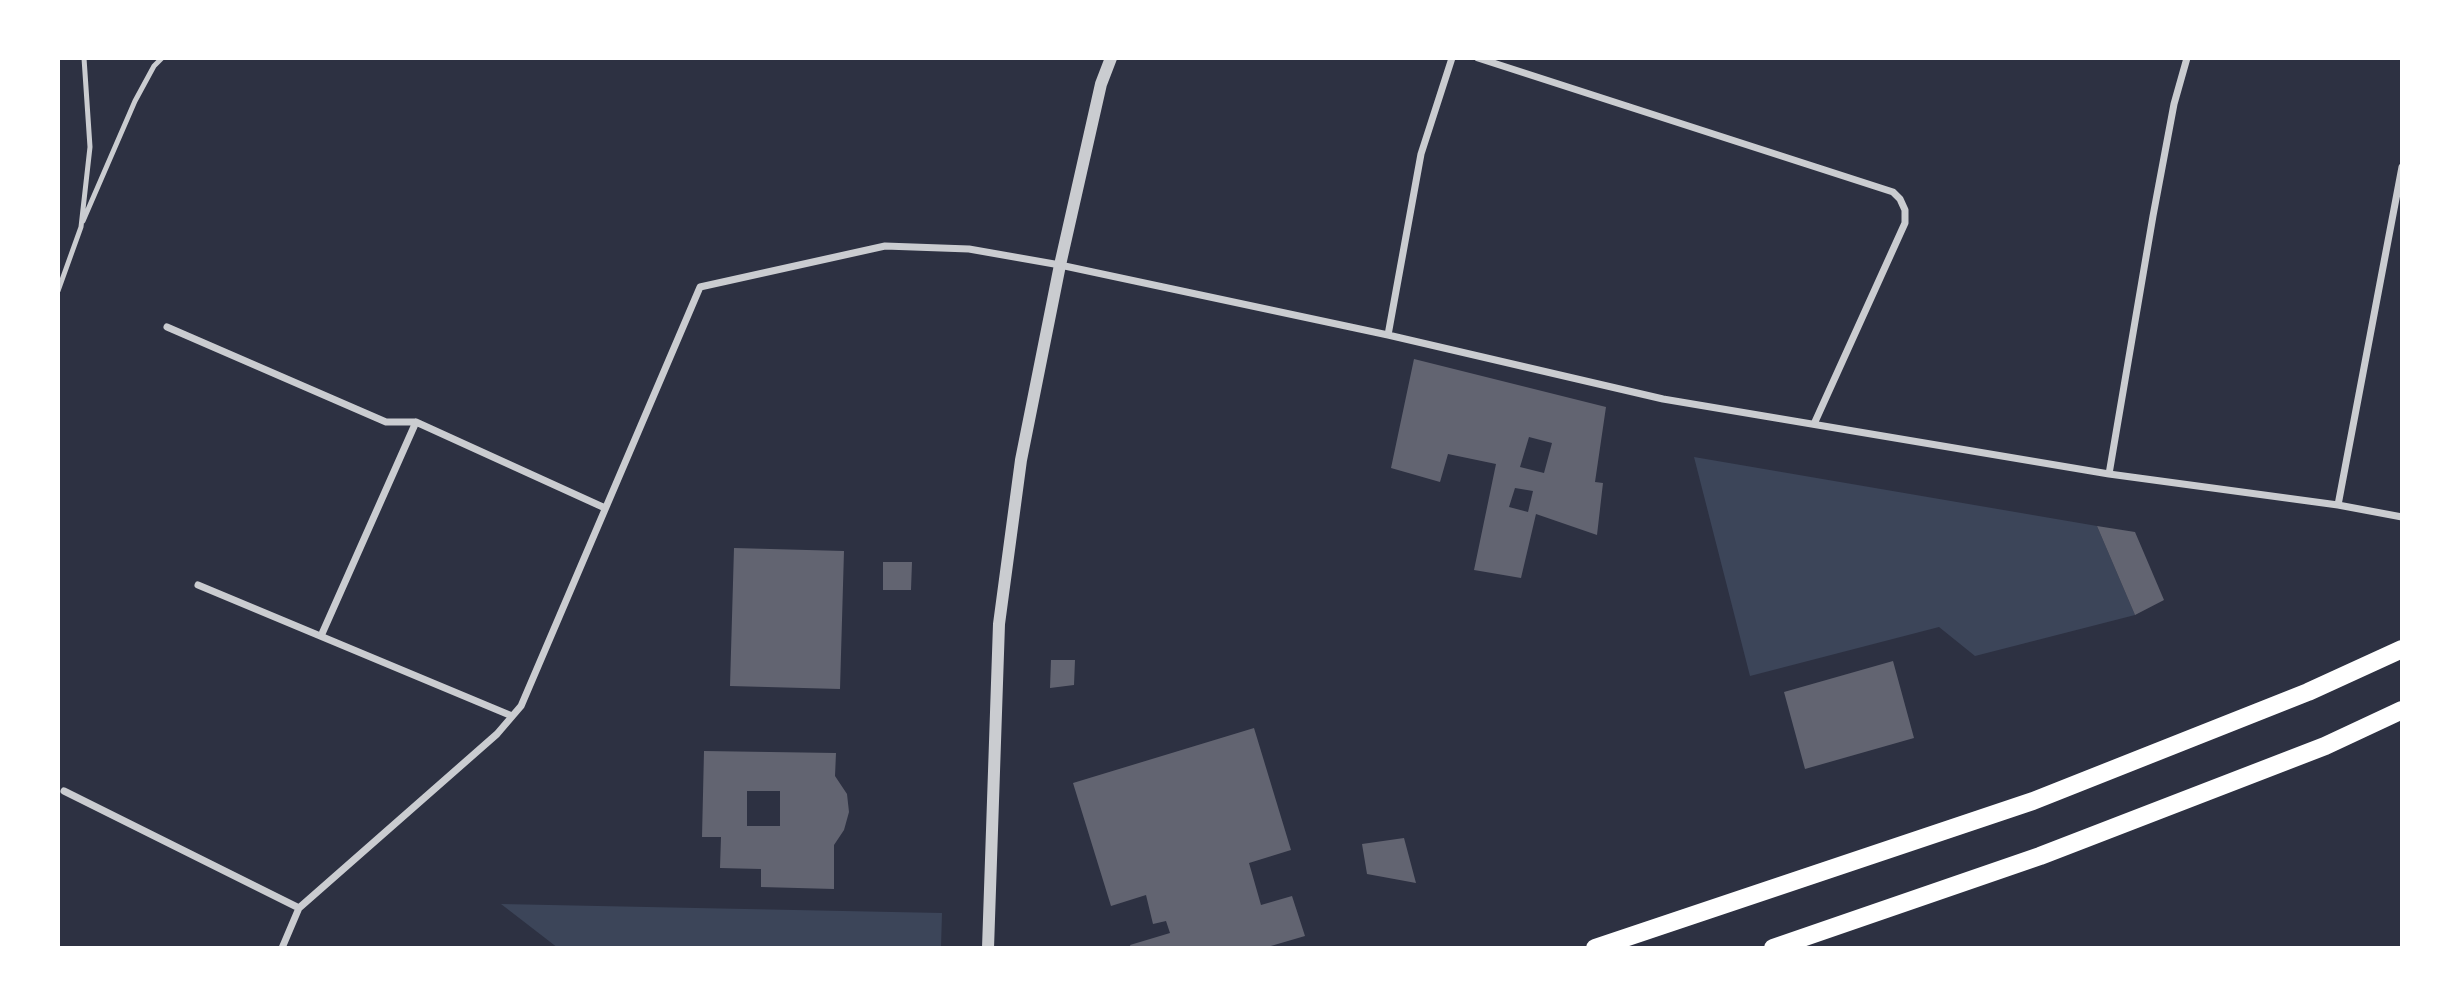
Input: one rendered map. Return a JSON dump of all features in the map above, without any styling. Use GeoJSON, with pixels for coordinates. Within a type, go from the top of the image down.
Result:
{"type":"FeatureCollection","features":[{"type":"Feature","properties":{"kind":"main road"},"geometry":{"type":"LineString","coordinates":[[1595,948],[2033,801],[2308,692],[2402,649]]}},
{"type":"Feature","properties":{"kind":"main road"},"geometry":{"type":"LineString","coordinates":[[1773,948],[2053,851],[2325,746],[2402,710]]}},
{"type":"Feature","properties":{"kind":"street"},"geometry":{"type":"LineString","coordinates":[[988,948],[999,624],[1021,460],[1060,265],[1101,84],[1111,58]]}},
{"type":"Feature","properties":{"kind":"street"},"geometry":{"type":"LineString","coordinates":[[1388,335],[1421,153],[1452,58]]}},
{"type":"Feature","properties":{"kind":"street"},"geometry":{"type":"LineString","coordinates":[[1478,58],[1893,192],[1900,199],[1905,210],[1905,223],[1814,424]]}},
{"type":"Feature","properties":{"kind":"street"},"geometry":{"type":"LineString","coordinates":[[2109,474],[2153,216],[2174,104],[2187,58]]}},
{"type":"Feature","properties":{"kind":"street"},"geometry":{"type":"LineString","coordinates":[[2338,505],[2402,167]]}},
{"type":"Feature","properties":{"kind":"street"},"geometry":{"type":"LineString","coordinates":[[282,948],[299,908],[497,734],[521,706],[700,287],[885,246],[969,249],[1060,265],[1388,335],[1663,399],[2109,474],[2338,505],[2402,517]]}},
{"type":"Feature","properties":{"kind":"street"},"geometry":{"type":"LineString","coordinates":[[167,327],[386,422],[415,422],[605,508]]}},
{"type":"Feature","properties":{"kind":"street"},"geometry":{"type":"LineString","coordinates":[[321,636],[415,422]]}},
{"type":"Feature","properties":{"kind":"street"},"geometry":{"type":"LineString","coordinates":[[198,584],[512,716]]}},
{"type":"Feature","properties":{"kind":"street"},"geometry":{"type":"LineString","coordinates":[[64,792],[299,908]]}},
{"type":"Feature","properties":{"kind":"lane"},"geometry":{"type":"LineString","coordinates":[[81,227],[90,147],[84,58]]}},
{"type":"Feature","properties":{"kind":"lane"},"geometry":{"type":"LineString","coordinates":[[58,291],[81,227],[135,102],[154,66],[162,58]]}},
{"type":"Feature","properties":{"kind":"shaded area"},"geometry":{"type":"Polygon","coordinates":[[[1694,457],[2097,526],[2135,615],[1975,656],[1939,627],[1750,676],[1694,457]]]}},
{"type":"Feature","properties":{"kind":"shaded area"},"geometry":{"type":"Polygon","coordinates":[[[501,904],[942,913],[941,948],[558,948],[501,904]]]}},
{"type":"Feature","properties":{"kind":"building"},"geometry":{"type":"Polygon","coordinates":[[[1414,359],[1606,407],[1595,482],[1603,483],[1597,535],[1536,514],[1521,578],[1474,570],[1496,464],[1448,454],[1440,482],[1391,468],[1414,359]],[[1529,437],[1520,467],[1544,473],[1552,443],[1529,437]],[[1515,488],[1509,507],[1528,512],[1533,491],[1515,488]]]}},
{"type":"Feature","properties":{"kind":"building"},"geometry":{"type":"Polygon","coordinates":[[[2097,526],[2135,532],[2164,600],[2135,615],[2097,526]]]}},
{"type":"Feature","properties":{"kind":"building"},"geometry":{"type":"Polygon","coordinates":[[[734,548],[844,551],[840,689],[730,686],[734,548]]]}},
{"type":"Feature","properties":{"kind":"building"},"geometry":{"type":"Polygon","coordinates":[[[883,562],[912,562],[911,590],[883,590],[883,562]]]}},
{"type":"Feature","properties":{"kind":"building"},"geometry":{"type":"Polygon","coordinates":[[[1051,660],[1075,660],[1074,685],[1050,688],[1051,660]]]}},
{"type":"Feature","properties":{"kind":"building"},"geometry":{"type":"Polygon","coordinates":[[[1893,661],[1914,738],[1805,769],[1784,692],[1893,661]]]}},
{"type":"Feature","properties":{"kind":"building"},"geometry":{"type":"Polygon","coordinates":[[[1254,728],[1291,850],[1249,863],[1261,905],[1292,896],[1305,936],[1264,948],[1131,948],[1130,945],[1170,933],[1166,921],[1153,924],[1146,895],[1111,906],[1073,783],[1254,728]]]}},
{"type":"Feature","properties":{"kind":"building"},"geometry":{"type":"Polygon","coordinates":[[[704,751],[836,753],[835,776],[847,794],[849,812],[844,830],[834,845],[834,889],[761,887],[761,869],[720,868],[721,837],[702,837],[704,751]],[[747,791],[747,826],[780,826],[780,791],[747,791]]]}},
{"type":"Feature","properties":{"kind":"building"},"geometry":{"type":"Polygon","coordinates":[[[1404,838],[1416,883],[1367,874],[1362,844],[1404,838]]]}}]}
